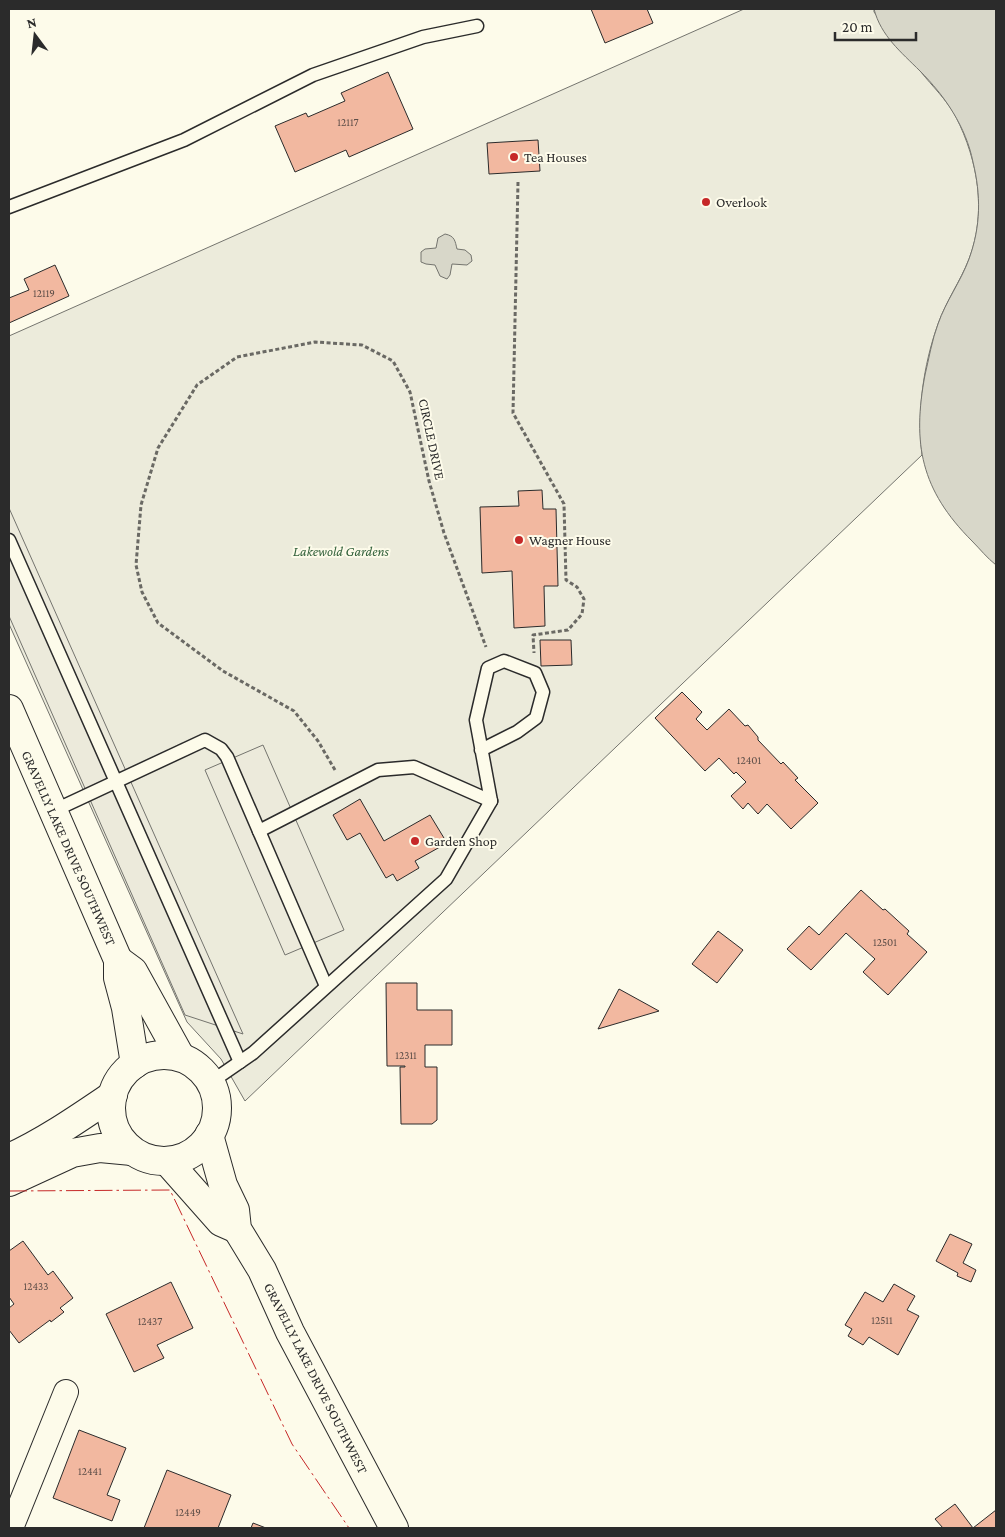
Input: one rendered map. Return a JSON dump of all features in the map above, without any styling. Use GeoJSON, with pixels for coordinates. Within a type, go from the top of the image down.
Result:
{"type":"FeatureCollection","features":[{"type":"Feature","properties":{"kind":"main road","name":"GRAVELLY LAKE DRIVE SOUTHWEST"},"geometry":{"type":"LineString","coordinates":[[9,709],[118,960],[118,978],[126,1008],[134,1064]]}},
{"type":"Feature","properties":{"kind":"main road","name":"GRAVELLY LAKE DRIVE SOUTHWEST"},"geometry":{"type":"LineString","coordinates":[[118,960],[134,971],[180,1056]]}},
{"type":"Feature","properties":{"kind":"main road"},"geometry":{"type":"LineString","coordinates":[[159,1055],[180,1056],[197,1064],[211,1082],[216,1105],[215,1122],[201,1147],[191,1154],[178,1159],[167,1160],[144,1158],[132,1151],[123,1142],[116,1130],[111,1106],[113,1095],[119,1082],[134,1064],[146,1058],[159,1055]]}},
{"type":"Feature","properties":{"kind":"main road"},"geometry":{"type":"LineString","coordinates":[[9,1158],[33,1147],[113,1095]]}},
{"type":"Feature","properties":{"kind":"main road","name":"GRAVELLY LAKE DRIVE SOUTHWEST"},"geometry":{"type":"LineString","coordinates":[[209,1135],[223,1185],[235,1210],[237,1229],[262,1270],[290,1332],[394,1528]]}},
{"type":"Feature","properties":{"kind":"main road"},"geometry":{"type":"LineString","coordinates":[[9,1182],[72,1153],[100,1148],[132,1151]]}},
{"type":"Feature","properties":{"kind":"main road","name":"GRAVELLY LAKE DRIVE SOUTHWEST"},"geometry":{"type":"LineString","coordinates":[[167,1160],[221,1222],[237,1229]]}},
{"type":"Feature","properties":{"kind":"street"},"geometry":{"type":"LineString","coordinates":[[11,1528],[66,1392]]}},
{"type":"Feature","properties":{"kind":"lane"},"geometry":{"type":"LineString","coordinates":[[9,207],[184,140],[313,75],[423,36],[477,26]]}},
{"type":"Feature","properties":{"kind":"lane"},"geometry":{"type":"LineString","coordinates":[[9,540],[240,1062]]}},
{"type":"Feature","properties":{"kind":"lane"},"geometry":{"type":"LineString","coordinates":[[211,1082],[253,1053],[446,879],[491,801],[481,750],[476,720],[488,668],[504,661],[535,673],[543,692],[536,718],[517,732],[481,750]]}},
{"type":"Feature","properties":{"kind":"lane"},"geometry":{"type":"LineString","coordinates":[[53,811],[205,740],[221,749],[227,757],[326,986]]}},
{"type":"Feature","properties":{"kind":"lane"},"geometry":{"type":"LineString","coordinates":[[259,831],[378,770],[414,767],[491,801]]}},
{"type":"Feature","properties":{"kind":"path"},"geometry":{"type":"LineString","coordinates":[[518,182],[513,413],[564,504],[566,580],[577,586],[584,599],[582,614],[568,630],[533,635],[535,673]]}},
{"type":"Feature","properties":{"kind":"path","name":"CIRCLE DRIVE"},"geometry":{"type":"LineString","coordinates":[[345,787],[318,741],[294,711],[222,671],[158,623],[142,592],[136,566],[141,505],[158,448],[197,385],[237,357],[315,342],[362,345],[393,361],[410,392],[431,490],[444,533],[493,666]]}},
{"type":"Feature","properties":{"kind":"green space","name":"Lakewold Gardens"},"geometry":{"type":"Polygon","coordinates":[[[744,9],[874,9],[874,12],[948,105],[964,134],[975,169],[978,187],[978,223],[969,259],[941,316],[928,356],[922,389],[920,422],[922,455],[245,1101],[221,1059],[187,1022],[9,624],[9,336],[744,9]]]}},
{"type":"Feature","properties":{"kind":"shaded area"},"geometry":{"type":"Polygon","coordinates":[[[874,9],[996,9],[996,565],[955,522],[941,503],[924,465],[921,444],[921,400],[932,343],[941,316],[969,259],[976,235],[978,198],[976,174],[970,149],[960,124],[938,91],[899,50],[881,27],[874,9]]]}},
{"type":"Feature","properties":{"kind":"shaded area"},"geometry":{"type":"Polygon","coordinates":[[[445,234],[453,238],[457,249],[465,250],[471,255],[472,261],[467,265],[452,264],[450,275],[447,279],[440,276],[435,265],[421,262],[421,252],[425,249],[436,248],[438,238],[445,234]]]}},
{"type":"Feature","properties":{"kind":"shaded area"},"geometry":{"type":"Polygon","coordinates":[[[9,508],[243,1034],[185,1015],[9,616],[9,508]]]}},
{"type":"Feature","properties":{"kind":"shaded area"},"geometry":{"type":"Polygon","coordinates":[[[263,745],[344,930],[285,955],[205,770],[263,745]]]}},
{"type":"Feature","properties":{"kind":"building"},"geometry":{"type":"Polygon","coordinates":[[[591,9],[647,9],[653,23],[605,43],[591,9]]]}},
{"type":"Feature","properties":{"kind":"building"},"geometry":{"type":"Polygon","coordinates":[[[388,72],[413,129],[349,157],[346,150],[295,172],[275,126],[306,113],[308,117],[345,101],[341,93],[388,72]]]}},
{"type":"Feature","properties":{"kind":"building","name":"Tea Houses"},"geometry":{"type":"Polygon","coordinates":[[[538,140],[540,171],[489,174],[487,143],[538,140]]]}},
{"type":"Feature","properties":{"kind":"building"},"geometry":{"type":"Polygon","coordinates":[[[55,265],[69,296],[9,323],[9,298],[29,290],[24,279],[55,265]]]}},
{"type":"Feature","properties":{"kind":"building","name":"Wagner House"},"geometry":{"type":"Polygon","coordinates":[[[542,490],[543,509],[556,509],[558,586],[544,586],[545,626],[514,628],[512,571],[482,573],[480,507],[519,506],[518,491],[542,490]]]}},
{"type":"Feature","properties":{"kind":"building"},"geometry":{"type":"Polygon","coordinates":[[[540,640],[571,640],[572,665],[541,666],[540,640]]]}},
{"type":"Feature","properties":{"kind":"building"},"geometry":{"type":"Polygon","coordinates":[[[682,692],[702,712],[696,719],[707,730],[729,709],[745,726],[748,725],[758,737],[758,740],[781,764],[783,762],[798,778],[795,780],[818,803],[791,829],[767,804],[758,814],[748,803],[743,809],[731,796],[746,782],[736,772],[734,774],[719,758],[705,771],[655,718],[682,692]]]}},
{"type":"Feature","properties":{"kind":"building","name":"Garden Shop"},"geometry":{"type":"Polygon","coordinates":[[[360,799],[384,841],[430,815],[447,843],[415,861],[419,868],[397,881],[393,874],[386,878],[360,833],[347,840],[333,815],[360,799]]]}},
{"type":"Feature","properties":{"kind":"building"},"geometry":{"type":"Polygon","coordinates":[[[861,890],[909,931],[907,934],[927,952],[888,995],[863,972],[875,959],[846,933],[811,970],[787,949],[809,926],[819,935],[861,890]]]}},
{"type":"Feature","properties":{"kind":"building"},"geometry":{"type":"Polygon","coordinates":[[[718,931],[743,950],[717,983],[692,964],[718,931]]]}},
{"type":"Feature","properties":{"kind":"building"},"geometry":{"type":"Polygon","coordinates":[[[386,983],[417,983],[417,1010],[452,1010],[452,1045],[425,1045],[425,1067],[437,1067],[437,1120],[432,1124],[401,1124],[400,1067],[405,1066],[387,1066],[386,983]]]}},
{"type":"Feature","properties":{"kind":"building"},"geometry":{"type":"Polygon","coordinates":[[[619,989],[659,1011],[598,1029],[619,989]]]}},
{"type":"Feature","properties":{"kind":"building"},"geometry":{"type":"Polygon","coordinates":[[[950,1234],[972,1244],[963,1263],[976,1270],[971,1282],[957,1276],[958,1273],[936,1261],[950,1234]]]}},
{"type":"Feature","properties":{"kind":"building"},"geometry":{"type":"Polygon","coordinates":[[[23,1241],[48,1275],[53,1271],[73,1298],[60,1308],[64,1312],[19,1343],[9,1330],[9,1308],[14,1304],[9,1297],[9,1251],[23,1241]]]}},
{"type":"Feature","properties":{"kind":"building"},"geometry":{"type":"Polygon","coordinates":[[[171,1282],[193,1328],[157,1345],[164,1358],[134,1372],[106,1314],[171,1282]]]}},
{"type":"Feature","properties":{"kind":"building"},"geometry":{"type":"Polygon","coordinates":[[[894,1284],[915,1296],[907,1310],[919,1316],[898,1355],[869,1337],[863,1345],[848,1336],[852,1329],[845,1325],[865,1292],[883,1302],[894,1284]]]}},
{"type":"Feature","properties":{"kind":"building"},"geometry":{"type":"Polygon","coordinates":[[[79,1430],[126,1448],[107,1495],[120,1500],[112,1521],[53,1498],[79,1430]]]}},
{"type":"Feature","properties":{"kind":"building"},"geometry":{"type":"Polygon","coordinates":[[[167,1470],[231,1495],[218,1528],[144,1528],[167,1470]]]}},
{"type":"Feature","properties":{"kind":"building"},"geometry":{"type":"Polygon","coordinates":[[[955,1504],[973,1528],[943,1528],[935,1519],[955,1504]]]}},
{"type":"Feature","properties":{"kind":"building"},"geometry":{"type":"Polygon","coordinates":[[[996,1510],[996,1528],[973,1528],[996,1510]]]}},
{"type":"Feature","properties":{"kind":"building"},"geometry":{"type":"Polygon","coordinates":[[[253,1523],[266,1528],[251,1528],[253,1523]]]}},
{"type":"Feature","properties":{"kind":"power"},"geometry":{"type":"LineString","coordinates":[[9,1191],[170,1190],[292,1444],[349,1528]]}},
{"type":"Feature","properties":{"kind":"place","name":"Tea Houses"},"geometry":{"type":"Point","coordinates":[514,157]}},
{"type":"Feature","properties":{"kind":"place","name":"Overlook"},"geometry":{"type":"Point","coordinates":[706,202]}},
{"type":"Feature","properties":{"kind":"place","name":"Wagner House"},"geometry":{"type":"Point","coordinates":[519,540]}},
{"type":"Feature","properties":{"kind":"place","name":"Garden Shop"},"geometry":{"type":"Point","coordinates":[415,841]}}]}
